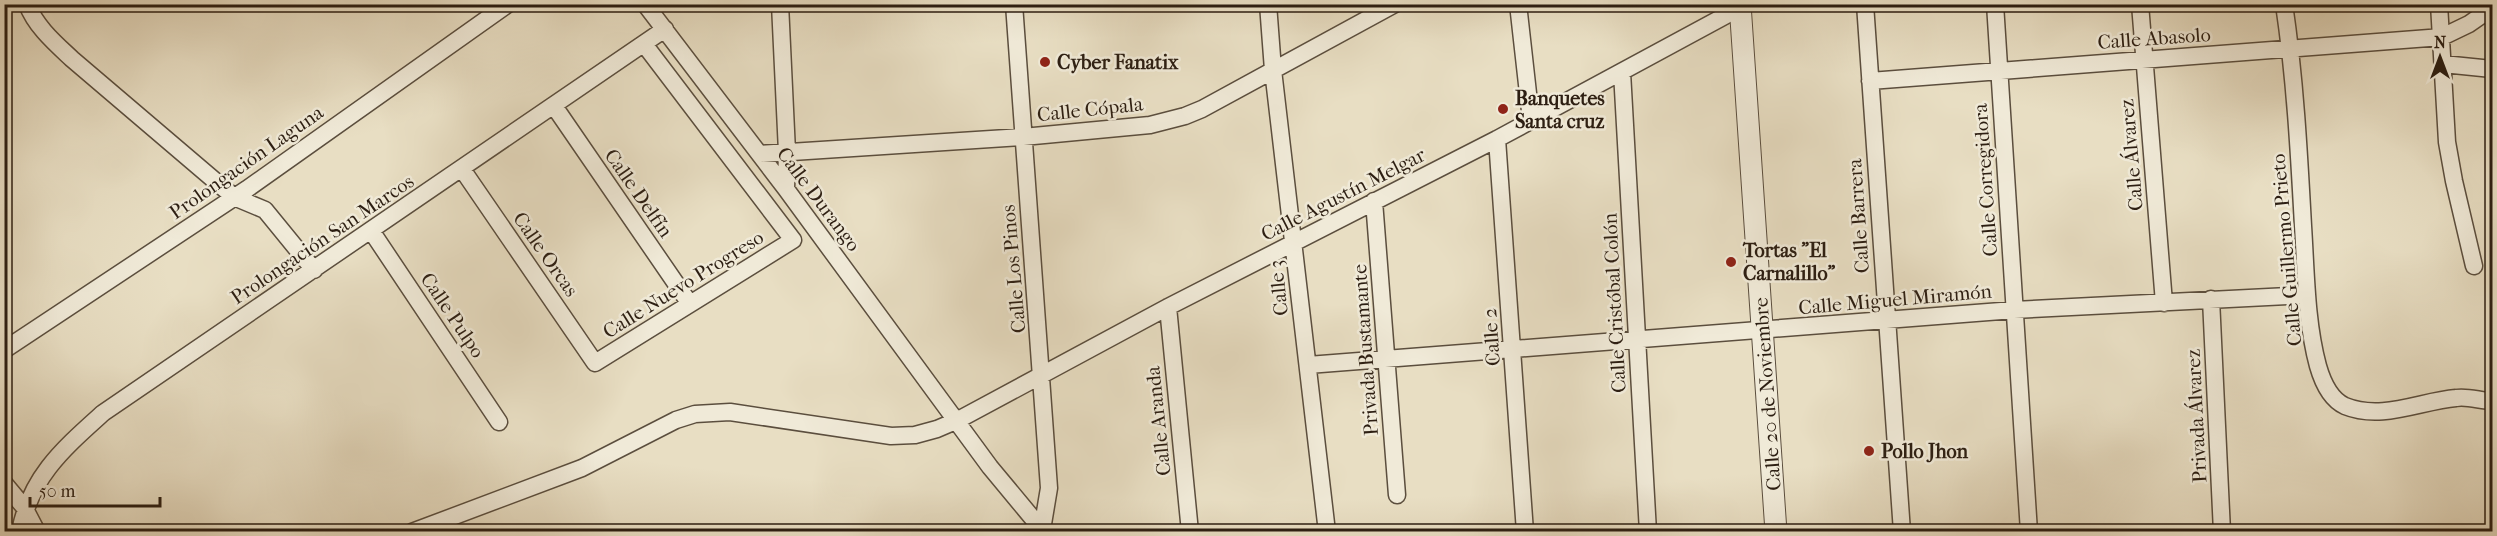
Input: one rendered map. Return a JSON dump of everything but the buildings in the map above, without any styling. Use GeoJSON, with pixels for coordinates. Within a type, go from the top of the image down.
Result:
{"type":"FeatureCollection","features":[{"type":"Feature","properties":{"kind":"street"},"geometry":{"type":"LineString","coordinates":[[27,4],[31,15],[48,36],[72,59],[234,197],[265,210],[314,270]]}},
{"type":"Feature","properties":{"kind":"street","name":"Prolongación Laguna"},"geometry":{"type":"LineString","coordinates":[[4,350],[234,197],[508,4]]}},
{"type":"Feature","properties":{"kind":"street","name":"Calle Durango"},"geometry":{"type":"LineString","coordinates":[[645,4],[760,154],[958,420],[990,467],[1043,531]]}},
{"type":"Feature","properties":{"kind":"street"},"geometry":{"type":"LineString","coordinates":[[780,4],[787,152],[786,189]]}},
{"type":"Feature","properties":{"kind":"street","name":"Calle Los Pinos"},"geometry":{"type":"LineString","coordinates":[[1014,4],[1043,376],[1049,493],[1043,531]]}},
{"type":"Feature","properties":{"kind":"street","name":"Calle 3"},"geometry":{"type":"LineString","coordinates":[[1268,4],[1273,70],[1327,531]]}},
{"type":"Feature","properties":{"kind":"street","name":"Calle Cópala"},"geometry":{"type":"LineString","coordinates":[[760,154],[1023,137],[1170,121],[1202,109],[1395,4]]}},
{"type":"Feature","properties":{"kind":"street"},"geometry":{"type":"LineString","coordinates":[[1518,4],[1531,120]]}},
{"type":"Feature","properties":{"kind":"street","name":"Calle Barrera"},"geometry":{"type":"LineString","coordinates":[[1865,4],[1902,531]]}},
{"type":"Feature","properties":{"kind":"street","name":"Calle Corregidora"},"geometry":{"type":"LineString","coordinates":[[1995,4],[2029,531]]}},
{"type":"Feature","properties":{"kind":"street","name":"Calle Álvarez"},"geometry":{"type":"LineString","coordinates":[[2140,4],[2164,303]]}},
{"type":"Feature","properties":{"kind":"street","name":"Calle Guillermo Prieto"},"geometry":{"type":"LineString","coordinates":[[2284,4],[2291,49],[2307,295],[2317,362],[2330,394],[2343,405],[2359,410],[2376,411],[2404,409],[2460,397],[2493,401]]}},
{"type":"Feature","properties":{"kind":"street"},"geometry":{"type":"LineString","coordinates":[[2439,4],[2447,142],[2474,266]]}},
{"type":"Feature","properties":{"kind":"street","name":"Calle Agustín Melgar"},"geometry":{"type":"LineString","coordinates":[[412,531],[582,468],[676,420],[695,414],[730,412],[891,436],[915,435],[958,420],[1168,307],[1497,140],[1742,6]]}},
{"type":"Feature","properties":{"kind":"street","name":"Calle 20 de Noviembre"},"geometry":{"type":"LineString","coordinates":[[1742,6],[1776,531]]}},
{"type":"Feature","properties":{"kind":"street"},"geometry":{"type":"LineString","coordinates":[[2442,37],[2469,24],[2493,8]]}},
{"type":"Feature","properties":{"kind":"street","name":"Prolongación San Marcos"},"geometry":{"type":"LineString","coordinates":[[24,507],[42,476],[68,444],[103,413],[372,232],[665,29]]}},
{"type":"Feature","properties":{"kind":"street","name":"Calle Abasolo"},"geometry":{"type":"LineString","coordinates":[[1870,81],[2442,37]]}},
{"type":"Feature","properties":{"kind":"street","name":"Calle Nuevo Progreso"},"geometry":{"type":"LineString","coordinates":[[595,363],[793,240],[644,44]]}},
{"type":"Feature","properties":{"kind":"street"},"geometry":{"type":"LineString","coordinates":[[2443,64],[2493,69]]}},
{"type":"Feature","properties":{"kind":"street","name":"Calle Cristóbal Colón"},"geometry":{"type":"LineString","coordinates":[[1622,72],[1648,531]]}},
{"type":"Feature","properties":{"kind":"street","name":"Calle Delfín"},"geometry":{"type":"LineString","coordinates":[[554,106],[690,303]]}},
{"type":"Feature","properties":{"kind":"street","name":"Calle 2"},"geometry":{"type":"LineString","coordinates":[[1497,140],[1525,531]]}},
{"type":"Feature","properties":{"kind":"street","name":"Calle Orcas"},"geometry":{"type":"LineString","coordinates":[[462,170],[595,363]]}},
{"type":"Feature","properties":{"kind":"street","name":"Privada Bustamante"},"geometry":{"type":"LineString","coordinates":[[1374,201],[1397,495]]}},
{"type":"Feature","properties":{"kind":"street","name":"Calle Pulpo"},"geometry":{"type":"LineString","coordinates":[[372,232],[499,422]]}},
{"type":"Feature","properties":{"kind":"street","name":"Calle Miguel Miramón"},"geometry":{"type":"LineString","coordinates":[[1308,365],[2014,310],[2307,295]]}},
{"type":"Feature","properties":{"kind":"street","name":"Privada Álvarez"},"geometry":{"type":"LineString","coordinates":[[2211,299],[2222,531]]}},
{"type":"Feature","properties":{"kind":"street","name":"Calle Aranda"},"geometry":{"type":"LineString","coordinates":[[1168,307],[1190,531]]}},
{"type":"Feature","properties":{"kind":"street"},"geometry":{"type":"LineString","coordinates":[[4,483],[24,507],[37,531]]}},
{"type":"Feature","properties":{"kind":"street"},"geometry":{"type":"LineString","coordinates":[[20,531],[24,507]]}},
{"type":"Feature","properties":{"kind":"place","name":"Cyber Fanatix"},"geometry":{"type":"Point","coordinates":[1045,62]}},
{"type":"Feature","properties":{"kind":"place","name":"Banquetes Santa cruz"},"geometry":{"type":"Point","coordinates":[1503,109]}},
{"type":"Feature","properties":{"kind":"place","name":"Tortas \"El Carnalillo\""},"geometry":{"type":"Point","coordinates":[1731,262]}},
{"type":"Feature","properties":{"kind":"place","name":"Pollo Jhon"},"geometry":{"type":"Point","coordinates":[1869,451]}}]}
